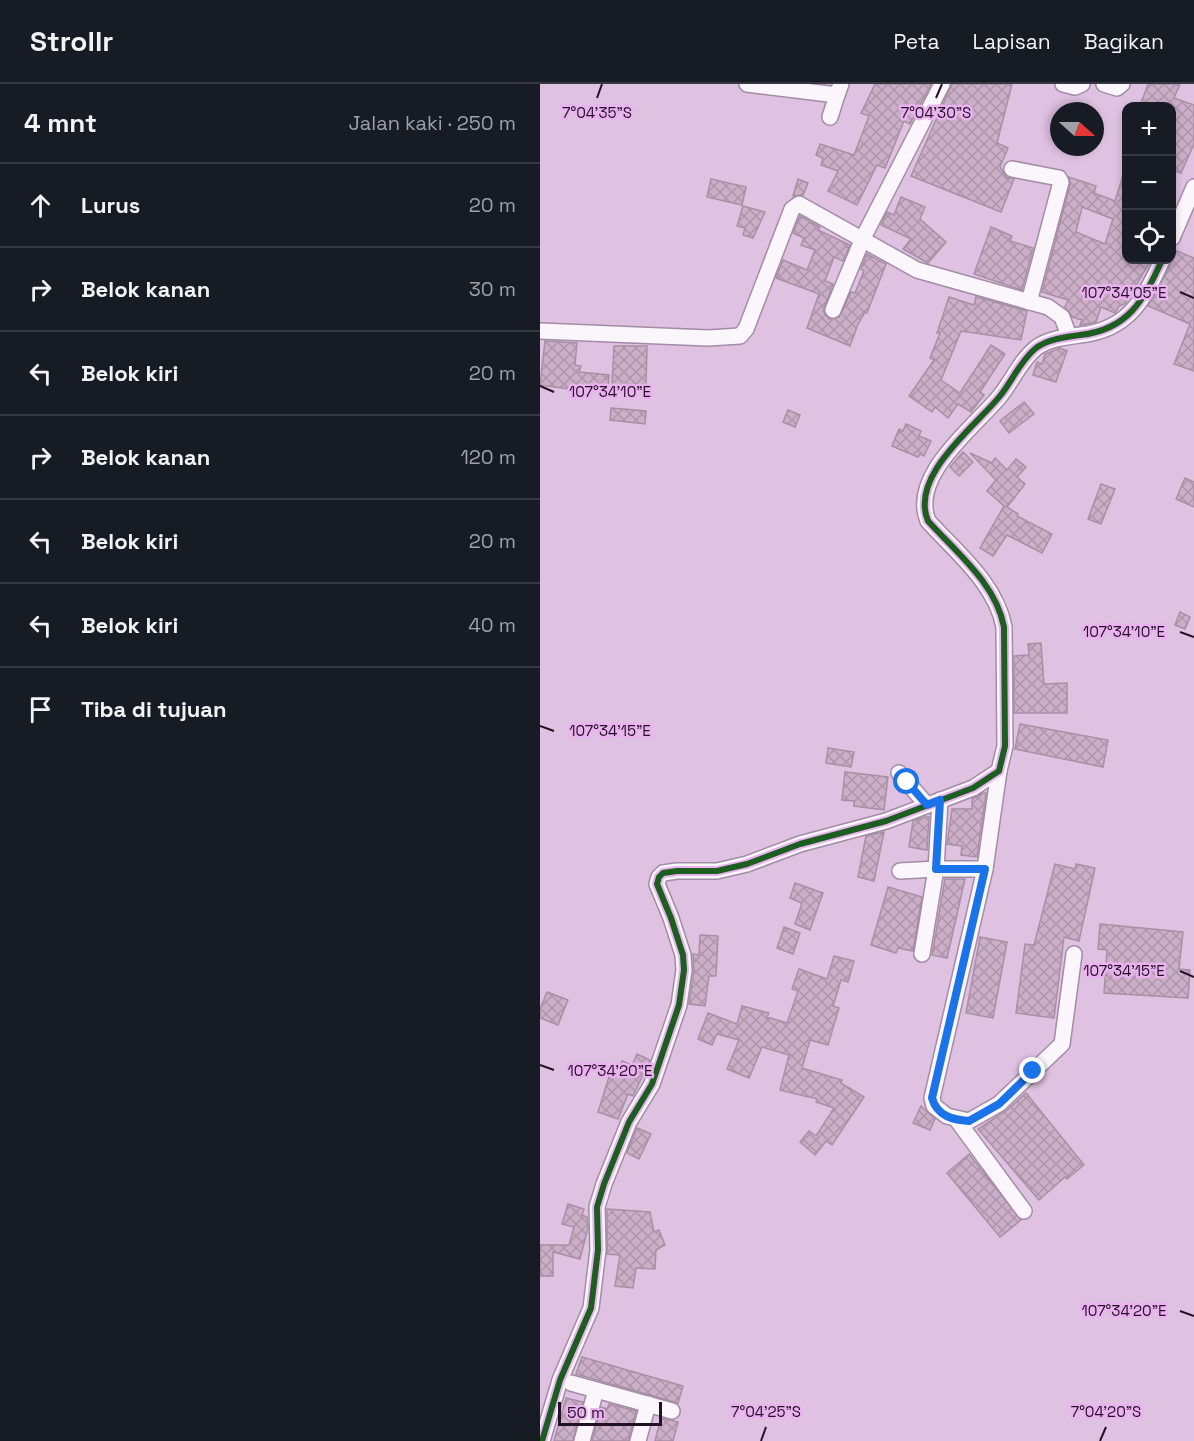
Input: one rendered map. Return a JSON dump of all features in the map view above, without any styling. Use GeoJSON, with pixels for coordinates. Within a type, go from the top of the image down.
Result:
{"type":"FeatureCollection","features":[{"type":"Feature","properties":{"kind":"street"},"geometry":{"type":"LineString","coordinates":[[747,84],[839,90],[830,117]]}},
{"type":"Feature","properties":{"kind":"street"},"geometry":{"type":"LineString","coordinates":[[833,310],[863,237],[942,84]]}},
{"type":"Feature","properties":{"kind":"street"},"geometry":{"type":"LineString","coordinates":[[1063,84],[1074,87],[1082,84]]}},
{"type":"Feature","properties":{"kind":"street"},"geometry":{"type":"LineString","coordinates":[[1104,84],[1117,88],[1122,84]]}},
{"type":"Feature","properties":{"kind":"street"},"geometry":{"type":"LineString","coordinates":[[1012,169],[1059,178],[1061,182],[1029,302]]}},
{"type":"Feature","properties":{"kind":"street"},"geometry":{"type":"LineString","coordinates":[[1176,229],[1194,187]]}},
{"type":"Feature","properties":{"kind":"street"},"geometry":{"type":"LineString","coordinates":[[540,331],[708,338],[740,336],[746,329],[795,205],[807,207],[917,270],[1029,302],[1057,313],[1062,317],[1069,336]]}},
{"type":"Feature","properties":{"kind":"street"},"geometry":{"type":"LineString","coordinates":[[1074,954],[1062,1044],[999,1104],[969,1121],[957,1120],[939,1111],[932,1098],[985,869],[999,771],[1005,746],[1004,627],[998,603],[989,589],[928,521],[926,514],[929,490],[934,474],[963,432],[999,397],[1030,354],[1046,342],[1094,333],[1120,322],[1142,301],[1160,264]]}},
{"type":"Feature","properties":{"kind":"street"},"geometry":{"type":"LineString","coordinates":[[542,1441],[560,1380],[591,1308],[598,1250],[597,1207],[604,1184],[629,1122],[652,1084],[679,1005],[684,970],[683,955],[657,884],[659,877],[663,873],[676,871],[717,871],[747,864],[800,844],[886,821],[986,781],[999,771]]}},
{"type":"Feature","properties":{"kind":"street"},"geometry":{"type":"LineString","coordinates":[[899,773],[933,803],[936,869],[922,954]]}},
{"type":"Feature","properties":{"kind":"street"},"geometry":{"type":"LineString","coordinates":[[900,871],[985,869]]}},
{"type":"Feature","properties":{"kind":"street"},"geometry":{"type":"LineString","coordinates":[[957,1120],[1024,1211]]}},
{"type":"Feature","properties":{"kind":"street"},"geometry":{"type":"LineString","coordinates":[[571,1383],[672,1411]]}},
{"type":"Feature","properties":{"kind":"street"},"geometry":{"type":"LineString","coordinates":[[582,1441],[596,1390]]}},
{"type":"Feature","properties":{"kind":"street"},"geometry":{"type":"LineString","coordinates":[[638,1441],[648,1404]]}},
{"type":"Feature","properties":{"kind":"building"},"geometry":{"type":"Polygon","coordinates":[[[875,84],[931,84],[910,124],[904,121],[885,168],[877,165],[857,205],[828,191],[838,171],[821,165],[823,158],[816,155],[820,144],[854,155],[869,116],[861,113],[875,84]]]}},
{"type":"Feature","properties":{"kind":"building"},"geometry":{"type":"Polygon","coordinates":[[[952,84],[1012,84],[997,143],[1008,148],[1000,167],[1006,177],[1014,179],[1001,212],[911,176],[952,84]]]}},
{"type":"Feature","properties":{"kind":"building"},"geometry":{"type":"Polygon","coordinates":[[[1148,84],[1180,84],[1174,98],[1194,105],[1194,144],[1181,173],[1176,171],[1176,102],[1141,102],[1148,84]]]}},
{"type":"Feature","properties":{"kind":"building"},"geometry":{"type":"Polygon","coordinates":[[[1069,177],[1096,186],[1094,193],[1115,201],[1122,178],[1122,264],[1149,264],[1125,304],[1119,306],[1115,313],[1101,307],[1096,322],[1080,325],[1082,320],[1072,317],[1065,307],[1068,300],[1042,292],[1070,185],[1069,177]],[[1082,207],[1076,232],[1105,244],[1113,219],[1082,207]]]}},
{"type":"Feature","properties":{"kind":"building"},"geometry":{"type":"Polygon","coordinates":[[[711,179],[746,187],[742,205],[707,197],[711,179]]]}},
{"type":"Feature","properties":{"kind":"building"},"geometry":{"type":"Polygon","coordinates":[[[798,179],[808,183],[803,195],[793,196],[798,179]]]}},
{"type":"Feature","properties":{"kind":"building"},"geometry":{"type":"Polygon","coordinates":[[[901,197],[925,207],[920,219],[946,242],[928,263],[903,249],[911,239],[881,225],[887,212],[894,215],[901,197]]]}},
{"type":"Feature","properties":{"kind":"building"},"geometry":{"type":"Polygon","coordinates":[[[743,206],[765,212],[753,238],[743,235],[745,228],[737,226],[743,206]]]}},
{"type":"Feature","properties":{"kind":"building"},"geometry":{"type":"Polygon","coordinates":[[[800,216],[820,227],[818,230],[850,245],[843,261],[834,257],[825,281],[833,284],[823,311],[829,319],[839,317],[851,292],[855,293],[864,271],[861,269],[867,254],[886,264],[867,313],[865,312],[858,324],[850,346],[807,328],[819,294],[776,278],[783,260],[807,270],[815,250],[801,245],[804,238],[793,233],[800,216]]]}},
{"type":"Feature","properties":{"kind":"building"},"geometry":{"type":"Polygon","coordinates":[[[991,227],[1012,236],[1010,241],[1033,248],[1022,290],[974,274],[991,227]]]}},
{"type":"Feature","properties":{"kind":"building"},"geometry":{"type":"Polygon","coordinates":[[[1176,251],[1194,258],[1194,371],[1174,364],[1190,324],[1148,306],[1171,264],[1176,264],[1176,251]]]}},
{"type":"Feature","properties":{"kind":"building"},"geometry":{"type":"Polygon","coordinates":[[[949,297],[974,305],[976,297],[1027,311],[1021,340],[961,331],[941,380],[960,393],[991,345],[1005,354],[980,392],[984,395],[971,412],[958,404],[948,418],[935,407],[932,412],[909,396],[934,360],[930,358],[940,333],[937,333],[949,297]]]}},
{"type":"Feature","properties":{"kind":"building"},"geometry":{"type":"Polygon","coordinates":[[[545,341],[577,343],[575,365],[581,366],[579,372],[609,375],[608,388],[577,384],[576,390],[540,385],[545,341]]]}},
{"type":"Feature","properties":{"kind":"building"},"geometry":{"type":"Polygon","coordinates":[[[614,346],[647,346],[646,384],[612,385],[614,346]]]}},
{"type":"Feature","properties":{"kind":"building"},"geometry":{"type":"Polygon","coordinates":[[[1060,348],[1067,351],[1056,382],[1033,375],[1037,362],[1042,364],[1045,354],[1060,348]]]}},
{"type":"Feature","properties":{"kind":"building"},"geometry":{"type":"Polygon","coordinates":[[[1024,402],[1034,414],[1009,433],[1000,421],[1024,402]]]}},
{"type":"Feature","properties":{"kind":"building"},"geometry":{"type":"Polygon","coordinates":[[[611,408],[646,411],[645,424],[610,420],[611,408]]]}},
{"type":"Feature","properties":{"kind":"building"},"geometry":{"type":"Polygon","coordinates":[[[788,410],[800,415],[795,427],[783,422],[788,410]]]}},
{"type":"Feature","properties":{"kind":"building"},"geometry":{"type":"Polygon","coordinates":[[[906,424],[921,431],[919,436],[931,441],[924,456],[920,454],[918,457],[892,446],[899,429],[903,431],[906,424]]]}},
{"type":"Feature","properties":{"kind":"building"},"geometry":{"type":"Polygon","coordinates":[[[963,452],[973,462],[959,476],[950,467],[963,452]]]}},
{"type":"Feature","properties":{"kind":"building"},"geometry":{"type":"Polygon","coordinates":[[[970,453],[992,463],[995,458],[1007,470],[1016,459],[1026,467],[1017,477],[1025,484],[1007,507],[1018,514],[1017,516],[1052,534],[1042,553],[1007,535],[993,556],[980,548],[1004,506],[987,491],[996,480],[970,453]]]}},
{"type":"Feature","properties":{"kind":"building"},"geometry":{"type":"Polygon","coordinates":[[[1185,478],[1194,482],[1194,507],[1176,499],[1185,478]]]}},
{"type":"Feature","properties":{"kind":"building"},"geometry":{"type":"Polygon","coordinates":[[[1101,484],[1115,489],[1101,524],[1088,519],[1101,484]]]}},
{"type":"Feature","properties":{"kind":"building"},"geometry":{"type":"Polygon","coordinates":[[[1180,612],[1190,617],[1185,629],[1175,625],[1180,612]]]}},
{"type":"Feature","properties":{"kind":"building"},"geometry":{"type":"Polygon","coordinates":[[[1041,643],[1044,684],[1067,683],[1067,713],[1014,713],[1014,656],[1029,655],[1028,644],[1041,643]]]}},
{"type":"Feature","properties":{"kind":"building"},"geometry":{"type":"Polygon","coordinates":[[[1020,724],[1108,740],[1103,767],[1015,749],[1020,724]]]}},
{"type":"Feature","properties":{"kind":"building"},"geometry":{"type":"Polygon","coordinates":[[[828,748],[854,752],[851,767],[826,763],[828,748]]]}},
{"type":"Feature","properties":{"kind":"building"},"geometry":{"type":"Polygon","coordinates":[[[845,772],[888,777],[884,810],[854,806],[854,801],[842,800],[845,772]]]}},
{"type":"Feature","properties":{"kind":"building"},"geometry":{"type":"Polygon","coordinates":[[[986,793],[977,857],[961,855],[962,846],[947,844],[952,809],[972,809],[972,799],[986,793]]]}},
{"type":"Feature","properties":{"kind":"building"},"geometry":{"type":"Polygon","coordinates":[[[929,817],[927,850],[909,847],[913,821],[929,817]]]}},
{"type":"Feature","properties":{"kind":"building"},"geometry":{"type":"Polygon","coordinates":[[[884,832],[874,881],[858,877],[866,836],[884,832]]]}},
{"type":"Feature","properties":{"kind":"building"},"geometry":{"type":"Polygon","coordinates":[[[1055,864],[1075,869],[1076,864],[1095,868],[1079,941],[1064,937],[1054,1018],[1016,1013],[1025,944],[1034,945],[1055,864]]]}},
{"type":"Feature","properties":{"kind":"building"},"geometry":{"type":"Polygon","coordinates":[[[945,879],[965,879],[947,958],[932,955],[945,879]]]}},
{"type":"Feature","properties":{"kind":"building"},"geometry":{"type":"Polygon","coordinates":[[[795,883],[823,893],[810,930],[795,924],[802,903],[790,898],[795,883]]]}},
{"type":"Feature","properties":{"kind":"building"},"geometry":{"type":"Polygon","coordinates":[[[888,887],[922,897],[913,951],[898,948],[896,953],[871,945],[888,887]]]}},
{"type":"Feature","properties":{"kind":"building"},"geometry":{"type":"Polygon","coordinates":[[[1100,924],[1183,932],[1179,969],[1190,970],[1188,998],[1104,993],[1107,950],[1098,949],[1100,924]]]}},
{"type":"Feature","properties":{"kind":"building"},"geometry":{"type":"Polygon","coordinates":[[[784,927],[800,933],[793,954],[777,948],[784,927]]]}},
{"type":"Feature","properties":{"kind":"building"},"geometry":{"type":"Polygon","coordinates":[[[700,935],[718,936],[716,976],[709,976],[705,1006],[689,1004],[694,971],[693,954],[699,955],[700,935]]]}},
{"type":"Feature","properties":{"kind":"building"},"geometry":{"type":"Polygon","coordinates":[[[980,937],[1007,942],[993,1018],[966,1013],[980,937]]]}},
{"type":"Feature","properties":{"kind":"building"},"geometry":{"type":"Polygon","coordinates":[[[834,956],[854,961],[848,982],[841,980],[833,1006],[839,1008],[828,1045],[810,1040],[802,1068],[842,1080],[841,1083],[864,1097],[832,1145],[826,1141],[815,1155],[800,1142],[809,1131],[816,1136],[834,1108],[816,1102],[817,1099],[780,1090],[789,1055],[762,1047],[749,1078],[727,1069],[739,1040],[717,1034],[712,1045],[698,1039],[708,1013],[737,1024],[742,1006],[769,1013],[767,1017],[787,1023],[798,991],[792,989],[799,969],[827,979],[834,956]]]}},
{"type":"Feature","properties":{"kind":"building"},"geometry":{"type":"Polygon","coordinates":[[[547,992],[568,1000],[558,1025],[540,1018],[540,1009],[547,992]]]}},
{"type":"Feature","properties":{"kind":"building"},"geometry":{"type":"Polygon","coordinates":[[[637,1054],[650,1060],[633,1096],[628,1094],[618,1119],[598,1112],[613,1064],[620,1067],[622,1061],[632,1065],[637,1054]]]}},
{"type":"Feature","properties":{"kind":"building"},"geometry":{"type":"Polygon","coordinates":[[[1026,1093],[1084,1165],[1067,1179],[1065,1177],[1039,1200],[978,1129],[1006,1111],[1026,1093]]]}},
{"type":"Feature","properties":{"kind":"building"},"geometry":{"type":"Polygon","coordinates":[[[921,1106],[935,1119],[930,1130],[913,1123],[921,1106]]]}},
{"type":"Feature","properties":{"kind":"building"},"geometry":{"type":"Polygon","coordinates":[[[637,1128],[651,1134],[639,1159],[627,1153],[637,1128]]]}},
{"type":"Feature","properties":{"kind":"building"},"geometry":{"type":"Polygon","coordinates":[[[969,1154],[1021,1220],[1000,1237],[947,1173],[969,1154]]]}},
{"type":"Feature","properties":{"kind":"building"},"geometry":{"type":"Polygon","coordinates":[[[568,1204],[584,1209],[582,1215],[587,1217],[588,1228],[580,1259],[553,1252],[553,1276],[540,1276],[540,1245],[569,1245],[574,1227],[562,1224],[568,1204]]]}},
{"type":"Feature","properties":{"kind":"building"},"geometry":{"type":"Polygon","coordinates":[[[607,1209],[650,1212],[654,1232],[659,1230],[665,1245],[656,1250],[655,1269],[636,1268],[633,1288],[615,1286],[620,1255],[607,1254],[607,1209]]]}},
{"type":"Feature","properties":{"kind":"building"},"geometry":{"type":"Polygon","coordinates":[[[582,1357],[683,1386],[678,1403],[576,1374],[582,1357]]]}},
{"type":"Feature","properties":{"kind":"building"},"geometry":{"type":"Polygon","coordinates":[[[566,1398],[583,1402],[573,1441],[554,1441],[566,1398]]]}},
{"type":"Feature","properties":{"kind":"building"},"geometry":{"type":"Polygon","coordinates":[[[609,1404],[636,1411],[628,1441],[592,1441],[601,1407],[607,1409],[609,1404]]]}},
{"type":"Feature","properties":{"kind":"building"},"geometry":{"type":"Polygon","coordinates":[[[661,1418],[678,1422],[673,1441],[655,1441],[661,1418]]]}},
{"type":"Feature","properties":{"kind":"cycle path"},"geometry":{"type":"LineString","coordinates":[[542,1441],[560,1380],[591,1308],[598,1250],[597,1207],[604,1184],[629,1122],[652,1084],[679,1005],[684,970],[683,955],[657,884],[659,877],[663,873],[717,871],[747,864],[800,844],[886,821],[973,788],[999,771],[1005,746],[1004,627],[1000,611],[984,583],[963,557],[928,521],[925,504],[928,486],[948,452],[1000,396],[1036,348],[1051,340],[1097,332],[1122,320],[1141,300],[1160,264]]}},
{"type":"Feature","properties":{"kind":"route"},"geometry":{"type":"LineString","coordinates":[[907,782],[927,805],[940,800],[936,869],[985,869],[932,1098],[934,1106],[947,1116],[969,1121],[999,1104],[1033,1071]]}}]}
